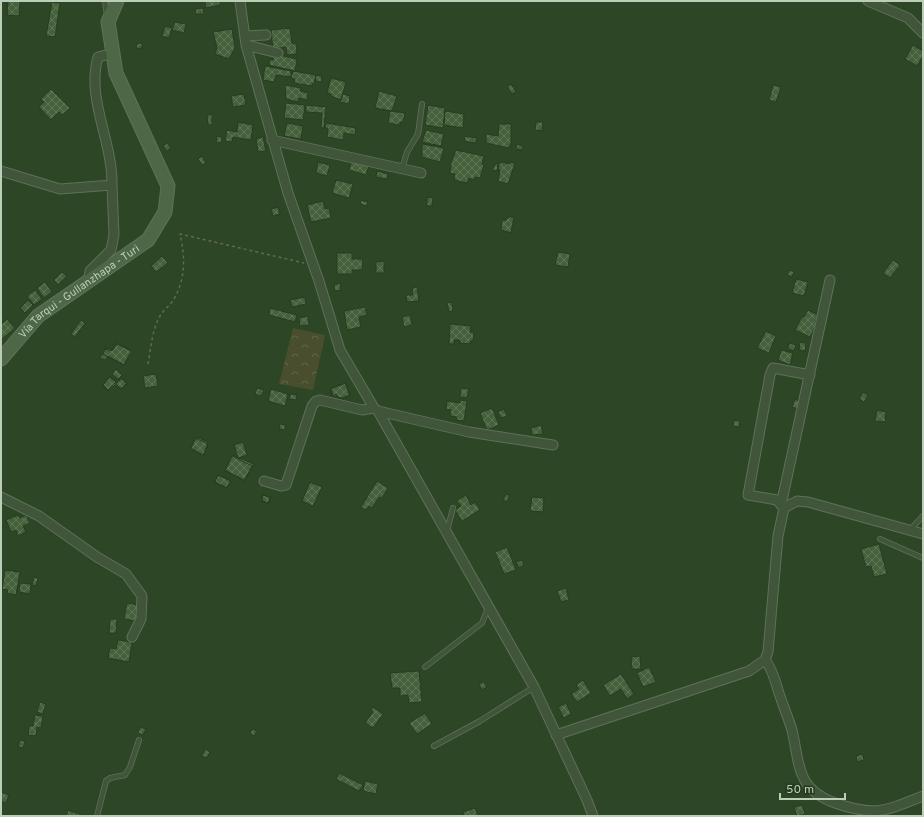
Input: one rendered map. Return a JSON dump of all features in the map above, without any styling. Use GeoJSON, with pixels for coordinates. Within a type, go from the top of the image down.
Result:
{"type":"FeatureCollection","features":[{"type":"Feature","properties":{"kind":"main road"},"geometry":{"type":"LineString","coordinates":[[108,22],[117,1]]}},
{"type":"Feature","properties":{"kind":"main road","name":"Vía Tarqui - Gullanzhapa - Turi"},"geometry":{"type":"LineString","coordinates":[[1,359],[38,316],[148,240],[165,212],[168,186],[116,73],[108,22]]}},
{"type":"Feature","properties":{"kind":"street"},"geometry":{"type":"LineString","coordinates":[[240,1],[246,45],[272,140],[340,350],[447,531],[488,608],[534,687],[593,816]]}},
{"type":"Feature","properties":{"kind":"street"},"geometry":{"type":"LineString","coordinates":[[868,1],[908,18],[923,33]]}},
{"type":"Feature","properties":{"kind":"street"},"geometry":{"type":"LineString","coordinates":[[245,36],[266,35]]}},
{"type":"Feature","properties":{"kind":"street"},"geometry":{"type":"LineString","coordinates":[[246,45],[278,53]]}},
{"type":"Feature","properties":{"kind":"street"},"geometry":{"type":"LineString","coordinates":[[88,281],[90,271],[111,250],[114,235],[112,169],[98,106],[94,70],[98,57],[114,53]]}},
{"type":"Feature","properties":{"kind":"street"},"geometry":{"type":"LineString","coordinates":[[272,140],[421,173]]}},
{"type":"Feature","properties":{"kind":"street"},"geometry":{"type":"LineString","coordinates":[[1,171],[60,189],[112,185]]}},
{"type":"Feature","properties":{"kind":"street"},"geometry":{"type":"LineString","coordinates":[[556,735],[748,671],[764,660],[768,652],[782,507],[830,280]]}},
{"type":"Feature","properties":{"kind":"street"},"geometry":{"type":"LineString","coordinates":[[782,507],[777,500],[748,495],[770,375],[774,368],[810,375]]}},
{"type":"Feature","properties":{"kind":"street"},"geometry":{"type":"LineString","coordinates":[[264,481],[281,486],[286,485],[312,406],[316,401],[320,400],[362,410],[376,409],[469,432],[553,445]]}},
{"type":"Feature","properties":{"kind":"street"},"geometry":{"type":"LineString","coordinates":[[1,497],[39,516],[97,557],[126,574],[142,596],[141,619],[132,638]]}},
{"type":"Feature","properties":{"kind":"street"},"geometry":{"type":"LineString","coordinates":[[782,507],[796,501],[808,502],[923,534]]}},
{"type":"Feature","properties":{"kind":"street"},"geometry":{"type":"LineString","coordinates":[[764,660],[773,673],[792,729],[799,771],[805,783],[822,798],[862,811],[885,811],[923,796]]}},
{"type":"Feature","properties":{"kind":"lane"},"geometry":{"type":"LineString","coordinates":[[105,1],[108,22]]}},
{"type":"Feature","properties":{"kind":"lane"},"geometry":{"type":"LineString","coordinates":[[402,169],[407,152],[418,134],[422,104]]}},
{"type":"Feature","properties":{"kind":"lane"},"geometry":{"type":"LineString","coordinates":[[447,531],[453,508]]}},
{"type":"Feature","properties":{"kind":"lane"},"geometry":{"type":"LineString","coordinates":[[909,531],[923,516]]}},
{"type":"Feature","properties":{"kind":"lane"},"geometry":{"type":"LineString","coordinates":[[880,539],[923,558]]}},
{"type":"Feature","properties":{"kind":"lane"},"geometry":{"type":"LineString","coordinates":[[425,667],[482,623],[488,608]]}},
{"type":"Feature","properties":{"kind":"lane"},"geometry":{"type":"LineString","coordinates":[[434,746],[534,687]]}},
{"type":"Feature","properties":{"kind":"lane"},"geometry":{"type":"LineString","coordinates":[[97,816],[106,781],[110,778],[125,775],[130,767],[139,740]]}},
{"type":"Feature","properties":{"kind":"path"},"geometry":{"type":"LineString","coordinates":[[148,364],[154,332],[160,315],[173,300],[182,279],[185,266],[180,234],[313,266]]}},
{"type":"Feature","properties":{"kind":"green space"},"geometry":{"type":"Polygon","coordinates":[[[293,328],[325,335],[313,390],[279,384],[293,328]]]}},
{"type":"Feature","properties":{"kind":"building"},"geometry":{"type":"Polygon","coordinates":[[[8,1],[20,1],[19,16],[7,15],[8,1]]]}},
{"type":"Feature","properties":{"kind":"building"},"geometry":{"type":"Polygon","coordinates":[[[199,1],[220,1],[220,5],[206,8],[205,2],[199,3],[199,1]]]}},
{"type":"Feature","properties":{"kind":"building"},"geometry":{"type":"Polygon","coordinates":[[[52,2],[60,3],[55,37],[46,36],[52,2]]]}},
{"type":"Feature","properties":{"kind":"building"},"geometry":{"type":"Polygon","coordinates":[[[203,8],[204,14],[196,14],[195,9],[203,8]]]}},
{"type":"Feature","properties":{"kind":"building"},"geometry":{"type":"Polygon","coordinates":[[[175,22],[186,24],[184,33],[172,30],[175,22]]]}},
{"type":"Feature","properties":{"kind":"building"},"geometry":{"type":"Polygon","coordinates":[[[165,26],[172,28],[169,38],[162,36],[165,26]]]}},
{"type":"Feature","properties":{"kind":"building"},"geometry":{"type":"Polygon","coordinates":[[[290,28],[292,44],[296,43],[297,54],[287,55],[286,47],[273,49],[271,30],[290,28]]]}},
{"type":"Feature","properties":{"kind":"building"},"geometry":{"type":"Polygon","coordinates":[[[232,29],[235,48],[229,59],[215,54],[217,48],[213,32],[232,29]]]}},
{"type":"Feature","properties":{"kind":"building"},"geometry":{"type":"Polygon","coordinates":[[[142,43],[142,48],[137,49],[136,44],[142,43]]]}},
{"type":"Feature","properties":{"kind":"building"},"geometry":{"type":"Polygon","coordinates":[[[913,45],[923,51],[923,56],[917,66],[905,59],[913,45]]]}},
{"type":"Feature","properties":{"kind":"building"},"geometry":{"type":"Polygon","coordinates":[[[275,54],[297,59],[295,71],[269,65],[270,59],[273,60],[275,54]]]}},
{"type":"Feature","properties":{"kind":"building"},"geometry":{"type":"Polygon","coordinates":[[[265,66],[291,71],[291,77],[276,75],[274,82],[263,80],[265,66]]]}},
{"type":"Feature","properties":{"kind":"building"},"geometry":{"type":"Polygon","coordinates":[[[293,71],[316,75],[314,84],[312,84],[312,86],[294,83],[295,79],[291,78],[293,71]]]}},
{"type":"Feature","properties":{"kind":"building"},"geometry":{"type":"Polygon","coordinates":[[[316,75],[322,76],[321,82],[315,81],[316,75]]]}},
{"type":"Feature","properties":{"kind":"building"},"geometry":{"type":"Polygon","coordinates":[[[331,78],[346,82],[341,100],[327,93],[331,78]]]}},
{"type":"Feature","properties":{"kind":"building"},"geometry":{"type":"Polygon","coordinates":[[[511,84],[516,92],[512,94],[507,87],[511,84]]]}},
{"type":"Feature","properties":{"kind":"building"},"geometry":{"type":"Polygon","coordinates":[[[285,85],[301,88],[300,91],[308,93],[307,100],[299,98],[298,102],[286,99],[285,85]]]}},
{"type":"Feature","properties":{"kind":"building"},"geometry":{"type":"Polygon","coordinates":[[[773,85],[781,87],[776,102],[769,100],[773,85]]]}},
{"type":"Feature","properties":{"kind":"building"},"geometry":{"type":"Polygon","coordinates":[[[51,89],[70,108],[62,115],[59,112],[51,120],[39,107],[44,102],[41,99],[51,89]]]}},
{"type":"Feature","properties":{"kind":"building"},"geometry":{"type":"Polygon","coordinates":[[[379,91],[397,96],[392,111],[375,108],[379,91]]]}},
{"type":"Feature","properties":{"kind":"building"},"geometry":{"type":"Polygon","coordinates":[[[244,94],[246,105],[233,107],[231,96],[244,94]]]}},
{"type":"Feature","properties":{"kind":"building"},"geometry":{"type":"Polygon","coordinates":[[[343,94],[350,96],[349,104],[340,102],[343,94]]]}},
{"type":"Feature","properties":{"kind":"building"},"geometry":{"type":"Polygon","coordinates":[[[286,103],[305,105],[303,120],[284,118],[286,103]]]}},
{"type":"Feature","properties":{"kind":"building"},"geometry":{"type":"Polygon","coordinates":[[[306,105],[326,107],[324,128],[321,128],[322,113],[306,112],[306,105]]]}},
{"type":"Feature","properties":{"kind":"building"},"geometry":{"type":"Polygon","coordinates":[[[428,105],[445,108],[443,128],[425,125],[428,105]]]}},
{"type":"Feature","properties":{"kind":"building"},"geometry":{"type":"Polygon","coordinates":[[[390,111],[405,113],[403,122],[400,122],[400,125],[388,123],[390,111]]]}},
{"type":"Feature","properties":{"kind":"building"},"geometry":{"type":"Polygon","coordinates":[[[445,111],[464,114],[463,128],[444,125],[445,111]]]}},
{"type":"Feature","properties":{"kind":"building"},"geometry":{"type":"Polygon","coordinates":[[[212,114],[212,125],[208,125],[207,115],[212,114]]]}},
{"type":"Feature","properties":{"kind":"building"},"geometry":{"type":"Polygon","coordinates":[[[238,122],[253,125],[251,140],[233,137],[232,142],[225,141],[227,130],[237,132],[238,122]]]}},
{"type":"Feature","properties":{"kind":"building"},"geometry":{"type":"Polygon","coordinates":[[[536,122],[543,122],[542,131],[535,130],[536,122]]]}},
{"type":"Feature","properties":{"kind":"building"},"geometry":{"type":"Polygon","coordinates":[[[287,123],[303,126],[301,139],[284,136],[287,123]]]}},
{"type":"Feature","properties":{"kind":"building"},"geometry":{"type":"Polygon","coordinates":[[[326,123],[356,128],[355,135],[344,133],[343,140],[327,137],[328,128],[325,128],[326,123]]]}},
{"type":"Feature","properties":{"kind":"building"},"geometry":{"type":"Polygon","coordinates":[[[499,124],[511,124],[511,143],[509,148],[486,143],[486,134],[498,136],[499,124]]]}},
{"type":"Feature","properties":{"kind":"building"},"geometry":{"type":"Polygon","coordinates":[[[426,130],[444,134],[441,146],[422,142],[426,130]]]}},
{"type":"Feature","properties":{"kind":"building"},"geometry":{"type":"Polygon","coordinates":[[[217,136],[222,137],[221,143],[216,142],[217,136]]]}},
{"type":"Feature","properties":{"kind":"building"},"geometry":{"type":"Polygon","coordinates":[[[465,136],[477,138],[475,143],[464,141],[465,136]]]}},
{"type":"Feature","properties":{"kind":"building"},"geometry":{"type":"Polygon","coordinates":[[[263,137],[266,151],[258,152],[256,139],[263,137]]]}},
{"type":"Feature","properties":{"kind":"building"},"geometry":{"type":"Polygon","coordinates":[[[167,143],[171,148],[167,151],[163,146],[167,143]]]}},
{"type":"Feature","properties":{"kind":"building"},"geometry":{"type":"Polygon","coordinates":[[[422,144],[444,148],[440,162],[422,157],[422,144]]]}},
{"type":"Feature","properties":{"kind":"building"},"geometry":{"type":"Polygon","coordinates":[[[517,144],[523,146],[522,150],[516,149],[517,144]]]}},
{"type":"Feature","properties":{"kind":"building"},"geometry":{"type":"Polygon","coordinates":[[[456,150],[484,156],[482,164],[484,165],[480,178],[475,177],[474,180],[469,178],[467,183],[454,180],[455,174],[450,173],[451,163],[456,150]]]}},
{"type":"Feature","properties":{"kind":"building"},"geometry":{"type":"Polygon","coordinates":[[[202,156],[206,163],[202,165],[198,159],[202,156]]]}},
{"type":"Feature","properties":{"kind":"building"},"geometry":{"type":"Polygon","coordinates":[[[352,160],[369,165],[366,175],[349,170],[352,160]]]}},
{"type":"Feature","properties":{"kind":"building"},"geometry":{"type":"Polygon","coordinates":[[[318,162],[330,165],[327,176],[316,173],[318,162]]]}},
{"type":"Feature","properties":{"kind":"building"},"geometry":{"type":"Polygon","coordinates":[[[502,162],[509,164],[510,162],[515,163],[508,184],[498,181],[500,170],[498,170],[499,164],[502,162]]]}},
{"type":"Feature","properties":{"kind":"building"},"geometry":{"type":"Polygon","coordinates":[[[496,163],[498,164],[497,171],[492,170],[496,163]]]}},
{"type":"Feature","properties":{"kind":"building"},"geometry":{"type":"Polygon","coordinates":[[[377,171],[388,174],[387,179],[376,177],[377,171]]]}},
{"type":"Feature","properties":{"kind":"building"},"geometry":{"type":"Polygon","coordinates":[[[336,180],[353,184],[349,198],[332,193],[336,180]]]}},
{"type":"Feature","properties":{"kind":"building"},"geometry":{"type":"Polygon","coordinates":[[[427,197],[433,198],[432,206],[427,206],[427,197]]]}},
{"type":"Feature","properties":{"kind":"building"},"geometry":{"type":"Polygon","coordinates":[[[361,200],[368,202],[367,206],[360,204],[361,200]]]}},
{"type":"Feature","properties":{"kind":"building"},"geometry":{"type":"Polygon","coordinates":[[[323,201],[325,209],[329,208],[331,218],[311,222],[307,205],[323,201]]]}},
{"type":"Feature","properties":{"kind":"building"},"geometry":{"type":"Polygon","coordinates":[[[278,207],[280,214],[273,216],[271,209],[278,207]]]}},
{"type":"Feature","properties":{"kind":"building"},"geometry":{"type":"Polygon","coordinates":[[[509,217],[514,217],[511,233],[501,230],[502,220],[506,220],[509,217]]]}},
{"type":"Feature","properties":{"kind":"building"},"geometry":{"type":"Polygon","coordinates":[[[558,252],[570,254],[568,267],[555,265],[558,252]]]}},
{"type":"Feature","properties":{"kind":"building"},"geometry":{"type":"Polygon","coordinates":[[[337,253],[352,253],[352,259],[363,259],[362,270],[352,270],[352,274],[337,274],[337,253]]]}},
{"type":"Feature","properties":{"kind":"building"},"geometry":{"type":"Polygon","coordinates":[[[162,256],[168,263],[156,272],[151,266],[162,256]]]}},
{"type":"Feature","properties":{"kind":"building"},"geometry":{"type":"Polygon","coordinates":[[[893,260],[900,265],[890,278],[883,273],[893,260]]]}},
{"type":"Feature","properties":{"kind":"building"},"geometry":{"type":"Polygon","coordinates":[[[384,261],[384,273],[376,273],[376,262],[384,261]]]}},
{"type":"Feature","properties":{"kind":"building"},"geometry":{"type":"Polygon","coordinates":[[[789,270],[794,272],[792,277],[787,275],[789,270]]]}},
{"type":"Feature","properties":{"kind":"building"},"geometry":{"type":"Polygon","coordinates":[[[62,272],[67,276],[58,285],[54,280],[62,272]]]}},
{"type":"Feature","properties":{"kind":"building"},"geometry":{"type":"Polygon","coordinates":[[[796,279],[808,282],[804,296],[792,293],[796,279]]]}},
{"type":"Feature","properties":{"kind":"building"},"geometry":{"type":"Polygon","coordinates":[[[45,282],[52,292],[44,298],[37,288],[45,282]]]}},
{"type":"Feature","properties":{"kind":"building"},"geometry":{"type":"Polygon","coordinates":[[[340,283],[341,290],[335,291],[334,285],[340,283]]]}},
{"type":"Feature","properties":{"kind":"building"},"geometry":{"type":"Polygon","coordinates":[[[417,287],[419,301],[407,302],[406,295],[413,295],[412,288],[417,287]]]}},
{"type":"Feature","properties":{"kind":"building"},"geometry":{"type":"Polygon","coordinates":[[[35,290],[42,299],[34,305],[27,296],[35,290]]]}},
{"type":"Feature","properties":{"kind":"building"},"geometry":{"type":"Polygon","coordinates":[[[305,297],[306,304],[292,307],[290,300],[305,297]]]}},
{"type":"Feature","properties":{"kind":"building"},"geometry":{"type":"Polygon","coordinates":[[[28,300],[33,305],[25,313],[20,308],[28,300]]]}},
{"type":"Feature","properties":{"kind":"building"},"geometry":{"type":"Polygon","coordinates":[[[452,302],[453,311],[449,312],[447,303],[452,302]]]}},
{"type":"Feature","properties":{"kind":"building"},"geometry":{"type":"Polygon","coordinates":[[[365,307],[367,315],[359,317],[361,327],[347,330],[344,311],[365,307]]]}},
{"type":"Feature","properties":{"kind":"building"},"geometry":{"type":"Polygon","coordinates":[[[270,308],[297,315],[295,322],[269,315],[270,308]]]}},
{"type":"Feature","properties":{"kind":"building"},"geometry":{"type":"Polygon","coordinates":[[[808,310],[818,315],[815,322],[817,323],[810,337],[795,330],[802,317],[804,317],[808,310]]]}},
{"type":"Feature","properties":{"kind":"building"},"geometry":{"type":"Polygon","coordinates":[[[410,315],[412,325],[404,327],[402,317],[410,315]]]}},
{"type":"Feature","properties":{"kind":"building"},"geometry":{"type":"Polygon","coordinates":[[[308,316],[309,325],[300,326],[299,318],[308,316]]]}},
{"type":"Feature","properties":{"kind":"building"},"geometry":{"type":"Polygon","coordinates":[[[7,319],[15,328],[1,340],[1,325],[7,319]]]}},
{"type":"Feature","properties":{"kind":"building"},"geometry":{"type":"Polygon","coordinates":[[[81,320],[85,323],[75,337],[71,334],[81,320]]]}},
{"type":"Feature","properties":{"kind":"building"},"geometry":{"type":"Polygon","coordinates":[[[450,324],[471,326],[470,332],[474,332],[473,341],[470,341],[470,344],[460,343],[460,340],[454,340],[454,344],[449,344],[450,324]]]}},
{"type":"Feature","properties":{"kind":"building"},"geometry":{"type":"Polygon","coordinates":[[[766,331],[776,336],[769,353],[757,348],[766,331]]]}},
{"type":"Feature","properties":{"kind":"building"},"geometry":{"type":"Polygon","coordinates":[[[800,342],[806,343],[805,351],[799,350],[800,342]]]}},
{"type":"Feature","properties":{"kind":"building"},"geometry":{"type":"Polygon","coordinates":[[[116,343],[131,351],[124,365],[103,354],[106,348],[113,350],[116,343]]]}},
{"type":"Feature","properties":{"kind":"building"},"geometry":{"type":"Polygon","coordinates":[[[789,343],[796,345],[794,351],[788,349],[789,343]]]}},
{"type":"Feature","properties":{"kind":"building"},"geometry":{"type":"Polygon","coordinates":[[[117,344],[133,351],[124,365],[108,356],[105,360],[100,358],[105,349],[111,351],[117,344]]]}},
{"type":"Feature","properties":{"kind":"building"},"geometry":{"type":"Polygon","coordinates":[[[781,350],[793,353],[790,365],[778,360],[781,350]]]}},
{"type":"Feature","properties":{"kind":"building"},"geometry":{"type":"Polygon","coordinates":[[[116,369],[122,375],[118,379],[112,374],[116,369]]]}},
{"type":"Feature","properties":{"kind":"building"},"geometry":{"type":"Polygon","coordinates":[[[156,374],[158,386],[145,388],[143,376],[156,374]]]}},
{"type":"Feature","properties":{"kind":"building"},"geometry":{"type":"Polygon","coordinates":[[[110,377],[117,382],[122,378],[127,384],[121,389],[115,385],[108,391],[102,385],[110,377]]]}},
{"type":"Feature","properties":{"kind":"building"},"geometry":{"type":"Polygon","coordinates":[[[110,377],[116,382],[108,390],[103,385],[110,377]]]}},
{"type":"Feature","properties":{"kind":"building"},"geometry":{"type":"Polygon","coordinates":[[[121,378],[127,383],[121,389],[116,384],[121,378]]]}},
{"type":"Feature","properties":{"kind":"building"},"geometry":{"type":"Polygon","coordinates":[[[345,383],[350,395],[342,398],[333,396],[331,388],[345,383]]]}},
{"type":"Feature","properties":{"kind":"building"},"geometry":{"type":"Polygon","coordinates":[[[346,383],[350,396],[341,399],[337,397],[336,394],[332,396],[330,389],[346,383]]]}},
{"type":"Feature","properties":{"kind":"building"},"geometry":{"type":"Polygon","coordinates":[[[257,388],[264,390],[261,396],[255,394],[257,388]]]}},
{"type":"Feature","properties":{"kind":"building"},"geometry":{"type":"Polygon","coordinates":[[[461,388],[469,389],[467,398],[460,397],[461,388]]]}},
{"type":"Feature","properties":{"kind":"building"},"geometry":{"type":"Polygon","coordinates":[[[271,389],[288,394],[285,406],[268,401],[271,389]]]}},
{"type":"Feature","properties":{"kind":"building"},"geometry":{"type":"Polygon","coordinates":[[[863,392],[868,395],[864,402],[859,399],[863,392]]]}},
{"type":"Feature","properties":{"kind":"building"},"geometry":{"type":"Polygon","coordinates":[[[291,394],[297,395],[296,400],[289,399],[291,394]]]}},
{"type":"Feature","properties":{"kind":"building"},"geometry":{"type":"Polygon","coordinates":[[[795,399],[801,402],[798,409],[792,407],[795,399]]]}},
{"type":"Feature","properties":{"kind":"building"},"geometry":{"type":"Polygon","coordinates":[[[460,400],[467,401],[464,421],[456,420],[457,417],[450,416],[451,410],[446,409],[447,401],[460,403],[460,400]]]}},
{"type":"Feature","properties":{"kind":"building"},"geometry":{"type":"Polygon","coordinates":[[[492,408],[499,425],[487,430],[480,413],[492,408]]]}},
{"type":"Feature","properties":{"kind":"building"},"geometry":{"type":"Polygon","coordinates":[[[504,409],[507,416],[501,418],[498,412],[504,409]]]}},
{"type":"Feature","properties":{"kind":"building"},"geometry":{"type":"Polygon","coordinates":[[[877,410],[886,412],[885,422],[875,421],[877,410]]]}},
{"type":"Feature","properties":{"kind":"building"},"geometry":{"type":"Polygon","coordinates":[[[734,420],[740,421],[739,427],[733,426],[734,420]]]}},
{"type":"Feature","properties":{"kind":"building"},"geometry":{"type":"Polygon","coordinates":[[[280,424],[286,425],[284,430],[279,429],[280,424]]]}},
{"type":"Feature","properties":{"kind":"building"},"geometry":{"type":"Polygon","coordinates":[[[541,425],[543,434],[532,435],[531,428],[541,425]]]}},
{"type":"Feature","properties":{"kind":"building"},"geometry":{"type":"Polygon","coordinates":[[[196,437],[208,442],[204,456],[191,448],[196,437]]]}},
{"type":"Feature","properties":{"kind":"building"},"geometry":{"type":"Polygon","coordinates":[[[195,438],[208,444],[203,455],[190,449],[195,438]]]}},
{"type":"Feature","properties":{"kind":"building"},"geometry":{"type":"Polygon","coordinates":[[[243,442],[247,455],[238,458],[234,445],[243,442]]]}},
{"type":"Feature","properties":{"kind":"building"},"geometry":{"type":"Polygon","coordinates":[[[232,455],[254,464],[244,480],[225,470],[232,455]]]}},
{"type":"Feature","properties":{"kind":"building"},"geometry":{"type":"Polygon","coordinates":[[[232,456],[252,466],[245,481],[225,471],[232,456]]]}},
{"type":"Feature","properties":{"kind":"building"},"geometry":{"type":"Polygon","coordinates":[[[218,475],[231,481],[226,488],[214,482],[218,475]]]}},
{"type":"Feature","properties":{"kind":"building"},"geometry":{"type":"Polygon","coordinates":[[[218,475],[231,481],[227,488],[215,482],[218,475]]]}},
{"type":"Feature","properties":{"kind":"building"},"geometry":{"type":"Polygon","coordinates":[[[377,481],[388,488],[382,498],[379,497],[372,508],[369,506],[366,510],[361,507],[377,481]]]}},
{"type":"Feature","properties":{"kind":"building"},"geometry":{"type":"Polygon","coordinates":[[[310,482],[322,487],[313,506],[302,501],[310,482]]]}},
{"type":"Feature","properties":{"kind":"building"},"geometry":{"type":"Polygon","coordinates":[[[506,494],[510,495],[507,502],[503,500],[506,494]]]}},
{"type":"Feature","properties":{"kind":"building"},"geometry":{"type":"Polygon","coordinates":[[[263,495],[271,497],[268,504],[262,500],[263,495]]]}},
{"type":"Feature","properties":{"kind":"building"},"geometry":{"type":"Polygon","coordinates":[[[263,495],[270,497],[268,503],[261,501],[263,495]]]}},
{"type":"Feature","properties":{"kind":"building"},"geometry":{"type":"Polygon","coordinates":[[[466,495],[471,505],[475,502],[480,510],[462,521],[455,510],[461,506],[457,501],[466,495]]]}},
{"type":"Feature","properties":{"kind":"building"},"geometry":{"type":"Polygon","coordinates":[[[532,497],[544,498],[543,512],[530,511],[532,497]]]}},
{"type":"Feature","properties":{"kind":"building"},"geometry":{"type":"Polygon","coordinates":[[[18,515],[20,518],[26,515],[30,523],[23,526],[26,532],[18,536],[16,530],[11,532],[6,520],[18,515]]]}},
{"type":"Feature","properties":{"kind":"building"},"geometry":{"type":"Polygon","coordinates":[[[879,544],[887,574],[874,577],[871,566],[866,567],[861,549],[879,544]]]}},
{"type":"Feature","properties":{"kind":"building"},"geometry":{"type":"Polygon","coordinates":[[[507,547],[516,570],[504,574],[495,552],[507,547]]]}},
{"type":"Feature","properties":{"kind":"building"},"geometry":{"type":"Polygon","coordinates":[[[522,560],[524,565],[519,568],[516,562],[522,560]]]}},
{"type":"Feature","properties":{"kind":"building"},"geometry":{"type":"Polygon","coordinates":[[[5,570],[20,572],[16,595],[7,593],[8,590],[2,589],[5,570]]]}},
{"type":"Feature","properties":{"kind":"building"},"geometry":{"type":"Polygon","coordinates":[[[34,577],[38,578],[36,586],[32,585],[34,577]]]}},
{"type":"Feature","properties":{"kind":"building"},"geometry":{"type":"Polygon","coordinates":[[[20,583],[31,584],[30,594],[19,592],[20,583]]]}},
{"type":"Feature","properties":{"kind":"building"},"geometry":{"type":"Polygon","coordinates":[[[566,588],[569,600],[561,602],[557,591],[566,588]]]}},
{"type":"Feature","properties":{"kind":"building"},"geometry":{"type":"Polygon","coordinates":[[[127,603],[139,605],[136,621],[124,619],[127,603]]]}},
{"type":"Feature","properties":{"kind":"building"},"geometry":{"type":"Polygon","coordinates":[[[110,619],[117,619],[116,633],[109,633],[110,619]]]}},
{"type":"Feature","properties":{"kind":"building"},"geometry":{"type":"Polygon","coordinates":[[[118,640],[132,642],[129,662],[108,658],[110,648],[116,649],[118,640]]]}},
{"type":"Feature","properties":{"kind":"building"},"geometry":{"type":"Polygon","coordinates":[[[640,656],[641,669],[632,669],[631,657],[640,656]]]}},
{"type":"Feature","properties":{"kind":"building"},"geometry":{"type":"Polygon","coordinates":[[[649,667],[656,682],[643,687],[637,673],[649,667]]]}},
{"type":"Feature","properties":{"kind":"building"},"geometry":{"type":"Polygon","coordinates":[[[419,671],[422,702],[409,703],[408,695],[400,696],[400,688],[392,688],[390,673],[419,671]]]}},
{"type":"Feature","properties":{"kind":"building"},"geometry":{"type":"Polygon","coordinates":[[[621,674],[634,694],[627,699],[621,689],[610,696],[603,685],[621,674]]]}},
{"type":"Feature","properties":{"kind":"building"},"geometry":{"type":"Polygon","coordinates":[[[583,680],[591,693],[577,702],[571,694],[579,689],[576,685],[583,680]]]}},
{"type":"Feature","properties":{"kind":"building"},"geometry":{"type":"Polygon","coordinates":[[[483,682],[487,687],[482,690],[479,684],[483,682]]]}},
{"type":"Feature","properties":{"kind":"building"},"geometry":{"type":"Polygon","coordinates":[[[40,702],[46,704],[43,714],[37,712],[40,702]]]}},
{"type":"Feature","properties":{"kind":"building"},"geometry":{"type":"Polygon","coordinates":[[[566,703],[571,714],[564,718],[558,707],[566,703]]]}},
{"type":"Feature","properties":{"kind":"building"},"geometry":{"type":"Polygon","coordinates":[[[373,707],[383,714],[373,728],[365,723],[373,712],[371,710],[373,707]]]}},
{"type":"Feature","properties":{"kind":"building"},"geometry":{"type":"Polygon","coordinates":[[[425,713],[432,724],[417,734],[409,723],[425,713]]]}},
{"type":"Feature","properties":{"kind":"building"},"geometry":{"type":"Polygon","coordinates":[[[35,715],[43,716],[41,728],[37,727],[36,736],[28,735],[29,726],[33,726],[35,715]]]}},
{"type":"Feature","properties":{"kind":"building"},"geometry":{"type":"Polygon","coordinates":[[[140,727],[146,729],[143,735],[138,733],[140,727]]]}},
{"type":"Feature","properties":{"kind":"building"},"geometry":{"type":"Polygon","coordinates":[[[252,729],[257,731],[254,736],[250,734],[252,729]]]}},
{"type":"Feature","properties":{"kind":"building"},"geometry":{"type":"Polygon","coordinates":[[[20,740],[25,741],[23,748],[18,747],[20,740]]]}},
{"type":"Feature","properties":{"kind":"building"},"geometry":{"type":"Polygon","coordinates":[[[205,749],[210,752],[207,758],[202,756],[205,749]]]}},
{"type":"Feature","properties":{"kind":"building"},"geometry":{"type":"Polygon","coordinates":[[[863,754],[864,760],[857,762],[856,756],[863,754]]]}},
{"type":"Feature","properties":{"kind":"building"},"geometry":{"type":"Polygon","coordinates":[[[339,773],[363,785],[359,791],[336,779],[339,773]]]}},
{"type":"Feature","properties":{"kind":"building"},"geometry":{"type":"Polygon","coordinates":[[[365,781],[378,784],[376,794],[363,791],[365,781]]]}},
{"type":"Feature","properties":{"kind":"building"},"geometry":{"type":"Polygon","coordinates":[[[2,792],[9,795],[6,803],[1,801],[2,792]]]}},
{"type":"Feature","properties":{"kind":"building"},"geometry":{"type":"Polygon","coordinates":[[[802,805],[805,814],[797,816],[794,807],[802,805]]]}},
{"type":"Feature","properties":{"kind":"building"},"geometry":{"type":"Polygon","coordinates":[[[475,808],[478,816],[464,816],[463,812],[475,808]]]}},
{"type":"Feature","properties":{"kind":"building"},"geometry":{"type":"Polygon","coordinates":[[[68,810],[85,816],[66,816],[68,810]]]}}]}
